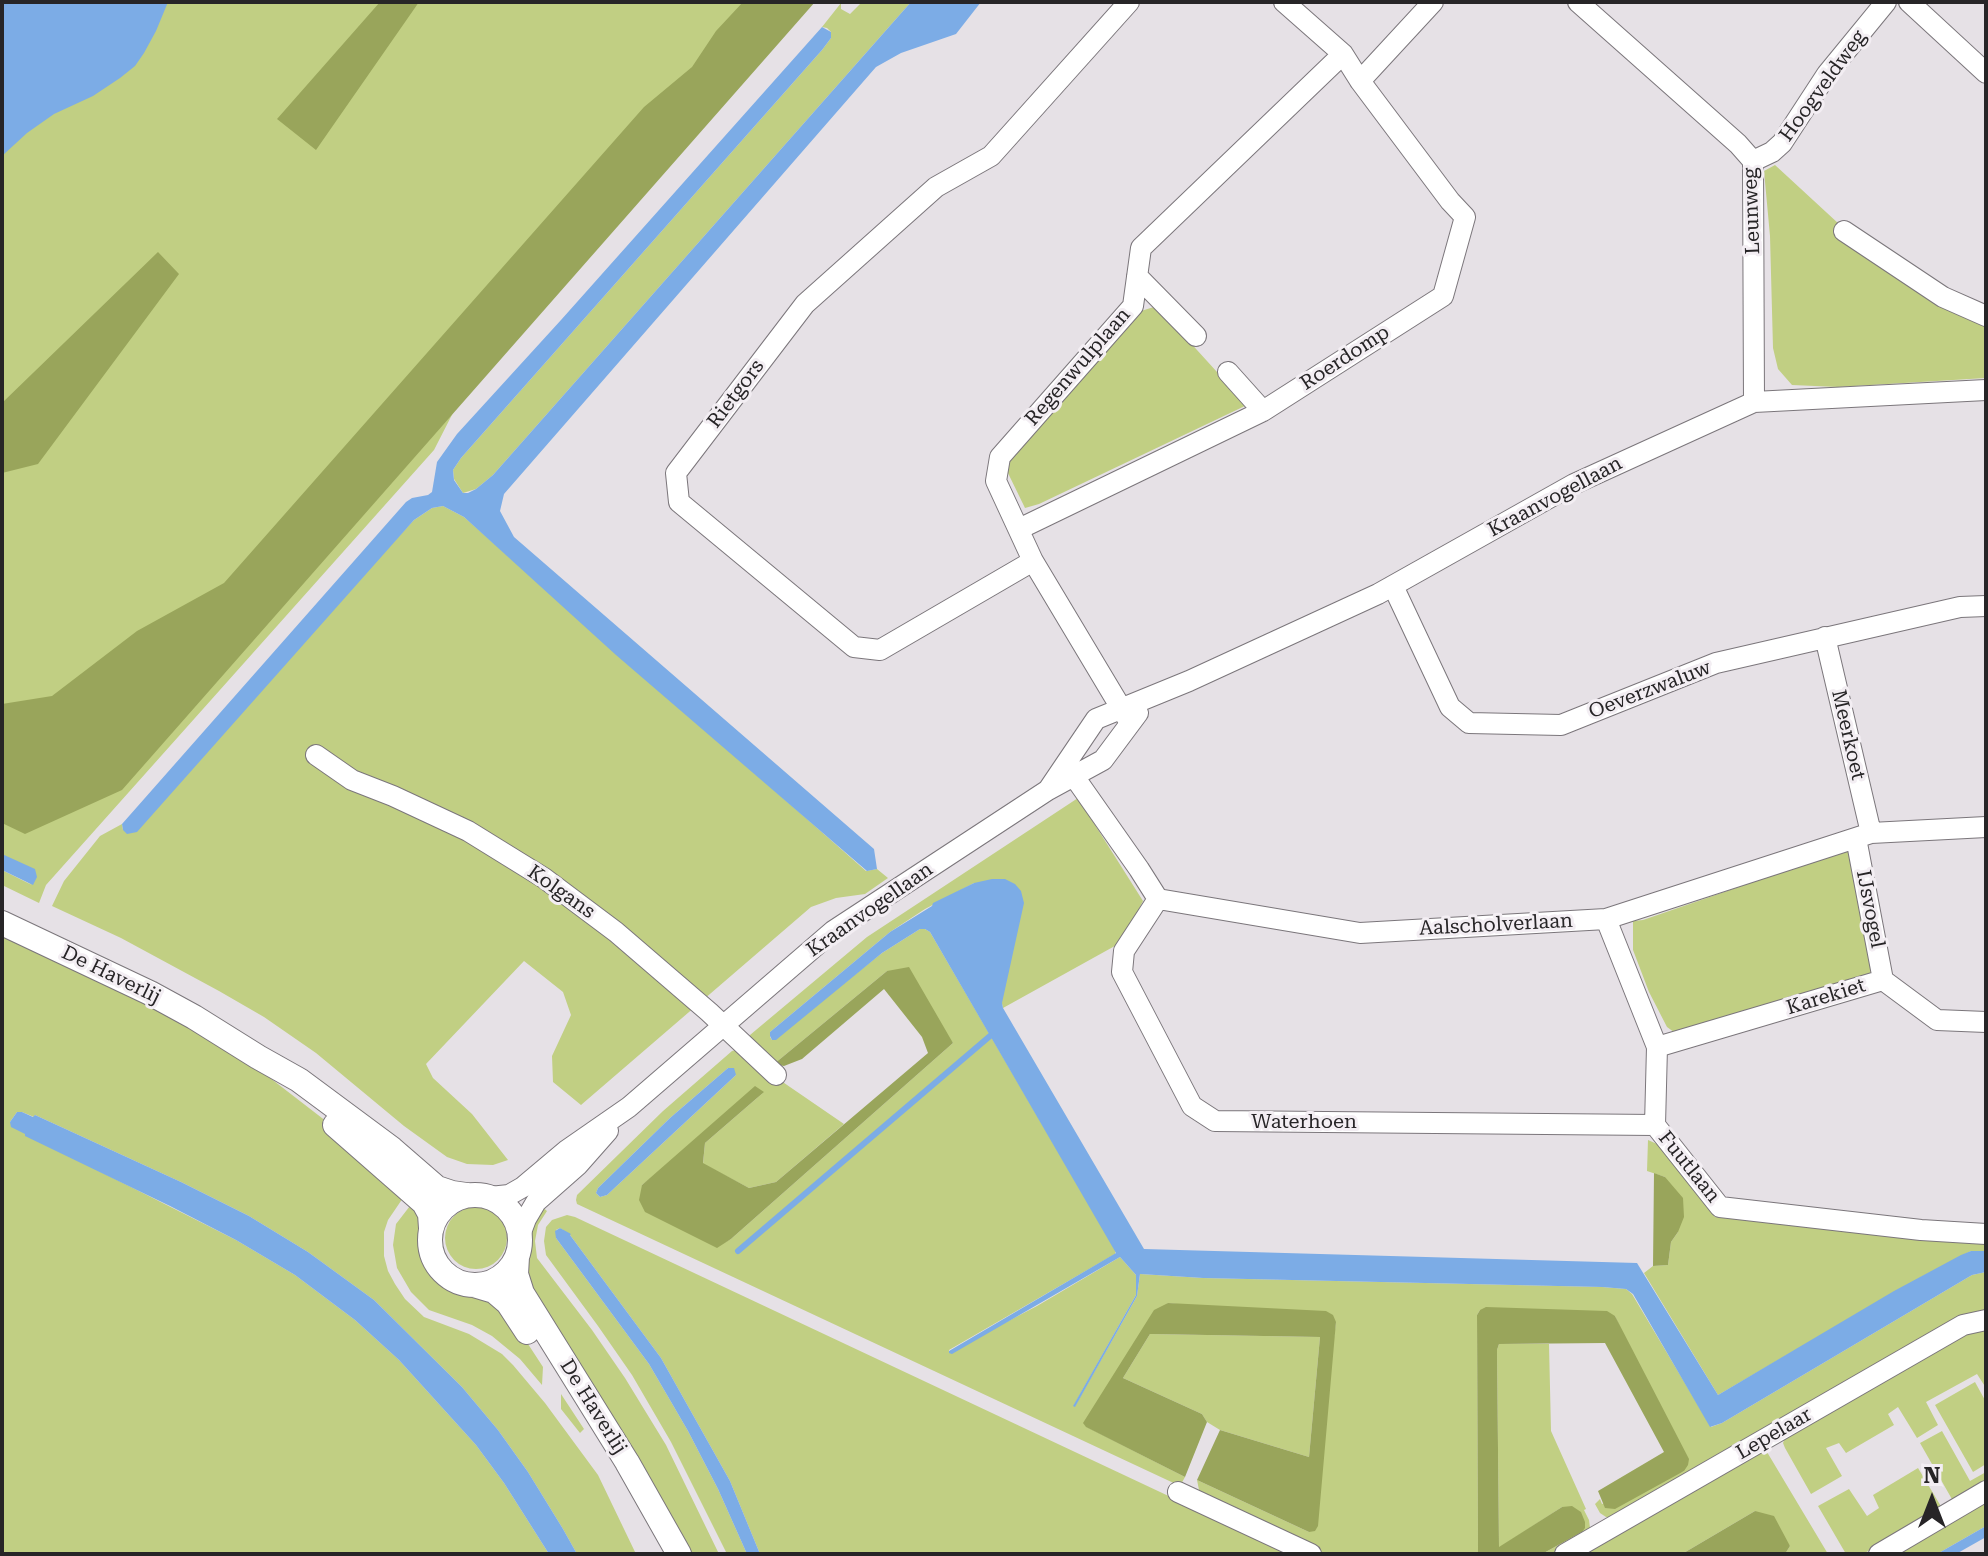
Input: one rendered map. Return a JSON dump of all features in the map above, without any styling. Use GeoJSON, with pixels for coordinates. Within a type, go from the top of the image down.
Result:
{"type":"FeatureCollection","features":[{"type":"Feature","properties":{"kind":"street","name":"Rietgors"},"geometry":{"type":"LineString","coordinates":[[1033,561],[880,650],[854,647],[679,502],[676,473],[805,304],[936,187],[991,156],[1129,2]]}},
{"type":"Feature","properties":{"kind":"street"},"geometry":{"type":"LineString","coordinates":[[1284,2],[1343,54],[1360,81],[1433,2]]}},
{"type":"Feature","properties":{"kind":"street","name":"Leunweg"},"geometry":{"type":"LineString","coordinates":[[1578,2],[1738,144],[1753,161],[1754,402]]}},
{"type":"Feature","properties":{"kind":"street","name":"Hoogveldweg"},"geometry":{"type":"LineString","coordinates":[[1753,161],[1782,143],[1827,74],[1886,2]]}},
{"type":"Feature","properties":{"kind":"street"},"geometry":{"type":"LineString","coordinates":[[1909,2],[1986,73]]}},
{"type":"Feature","properties":{"kind":"street","name":"Regenwulplaan"},"geometry":{"type":"LineString","coordinates":[[1126,716],[1033,561],[996,481],[1000,457],[1133,306],[1141,248],[1343,54]]}},
{"type":"Feature","properties":{"kind":"street","name":"Roerdomp"},"geometry":{"type":"LineString","coordinates":[[1019,529],[1263,411],[1443,296],[1465,217],[1360,81]]}},
{"type":"Feature","properties":{"kind":"street"},"geometry":{"type":"LineString","coordinates":[[1844,231],[1943,297],[1986,316]]}},
{"type":"Feature","properties":{"kind":"street"},"geometry":{"type":"LineString","coordinates":[[1137,276],[1196,336]]}},
{"type":"Feature","properties":{"kind":"street"},"geometry":{"type":"LineString","coordinates":[[1228,372],[1263,411]]}},
{"type":"Feature","properties":{"kind":"street","name":"Kraanvogellaan"},"geometry":{"type":"LineString","coordinates":[[1069,770],[1103,760],[1126,716],[1149,698],[1393,586],[1574,484],[1754,402],[1986,390]]}},
{"type":"Feature","properties":{"kind":"street","name":"Oeverzwaluw"},"geometry":{"type":"LineString","coordinates":[[1393,586],[1450,707],[1469,723],[1561,725],[1716,663],[1960,607],[1986,606]]}},
{"type":"Feature","properties":{"kind":"street","name":"Meerkoet"},"geometry":{"type":"LineString","coordinates":[[1825,637],[1864,836]]}},
{"type":"Feature","properties":{"kind":"street","name":"Kraanvogellaan"},"geometry":{"type":"LineString","coordinates":[[478,1196],[509,1195],[523,1187],[567,1150],[629,1107],[833,931],[1048,790],[1069,770],[1096,719],[1126,716]]}},
{"type":"Feature","properties":{"kind":"street","name":"Kolgans"},"geometry":{"type":"LineString","coordinates":[[316,755],[352,780],[468,831],[544,878],[616,932],[724,1025],[776,1075]]}},
{"type":"Feature","properties":{"kind":"street"},"geometry":{"type":"LineString","coordinates":[[1069,770],[1158,899]]}},
{"type":"Feature","properties":{"kind":"street","name":"Aalscholverlaan"},"geometry":{"type":"LineString","coordinates":[[1158,899],[1360,933],[1606,919],[1864,836],[1986,827]]}},
{"type":"Feature","properties":{"kind":"street","name":"IJsvogel"},"geometry":{"type":"LineString","coordinates":[[1864,836],[1883,980]]}},
{"type":"Feature","properties":{"kind":"street","name":"Waterhoen"},"geometry":{"type":"LineString","coordinates":[[1158,899],[1124,951],[1122,972],[1192,1106],[1215,1121],[1655,1125]]}},
{"type":"Feature","properties":{"kind":"street","name":"Fuutlaan"},"geometry":{"type":"LineString","coordinates":[[1606,919],[1657,1047],[1655,1125],[1720,1207],[1921,1230],[1986,1234]]}},
{"type":"Feature","properties":{"kind":"street","name":"De Haverlij"},"geometry":{"type":"LineString","coordinates":[[2,923],[194,1017],[299,1080],[392,1149],[437,1188],[478,1196]]}},
{"type":"Feature","properties":{"kind":"street","name":"Karekiet"},"geometry":{"type":"LineString","coordinates":[[1657,1047],[1883,980],[1937,1020],[1986,1022]]}},
{"type":"Feature","properties":{"kind":"street","name":"De Haverlij"},"geometry":{"type":"LineString","coordinates":[[258,1057],[424,1203],[430,1214],[431,1228]]}},
{"type":"Feature","properties":{"kind":"street","name":"Kraanvogellaan"},"geometry":{"type":"LineString","coordinates":[[519,1246],[526,1219],[536,1202],[578,1165],[629,1107]]}},
{"type":"Feature","properties":{"kind":"street"},"geometry":{"type":"LineString","coordinates":[[478,1196],[501,1202],[513,1214],[518,1224],[519,1246],[508,1271],[486,1284],[474,1285],[460,1282],[439,1267],[430,1244],[431,1228],[447,1204],[478,1196]]}},
{"type":"Feature","properties":{"kind":"street","name":"De Haverlij"},"geometry":{"type":"LineString","coordinates":[[519,1246],[516,1274],[522,1293],[627,1462],[679,1554]]}},
{"type":"Feature","properties":{"kind":"street","name":"De Haverlij"},"geometry":{"type":"LineString","coordinates":[[474,1285],[494,1291],[508,1303],[619,1469],[662,1554]]}},
{"type":"Feature","properties":{"kind":"street","name":"Lepelaar"},"geometry":{"type":"LineString","coordinates":[[1565,1554],[1963,1325],[1986,1320]]}},
{"type":"Feature","properties":{"kind":"street"},"geometry":{"type":"LineString","coordinates":[[1879,1554],[1986,1491]]}},
{"type":"Feature","properties":{"kind":"street"},"geometry":{"type":"LineString","coordinates":[[1178,1492],[1311,1554]]}},
{"type":"Feature","properties":{"kind":"green space"},"geometry":{"type":"Polygon","coordinates":[[[2,2],[806,2],[505,311],[434,450],[46,885],[39,903],[2,885],[2,870],[32,885],[2,865],[2,2]]]}},
{"type":"Feature","properties":{"kind":"green space"},"geometry":{"type":"Polygon","coordinates":[[[380,2],[419,2],[316,150],[277,119],[380,2]]]}},
{"type":"Feature","properties":{"kind":"green space"},"geometry":{"type":"Polygon","coordinates":[[[743,2],[815,2],[122,790],[25,834],[2,823],[2,704],[52,696],[137,631],[224,583],[644,107],[692,67],[716,31],[743,2]]]}},
{"type":"Feature","properties":{"kind":"green space"},"geometry":{"type":"Polygon","coordinates":[[[862,2],[911,2],[493,475],[476,489],[463,493],[454,479],[453,470],[461,458],[822,50],[831,38],[831,32],[822,27],[841,3],[841,9],[850,14],[862,2]]]}},
{"type":"Feature","properties":{"kind":"green space"},"geometry":{"type":"Polygon","coordinates":[[[1775,165],[1839,224],[1833,232],[1986,325],[1986,378],[1838,387],[1792,385],[1778,369],[1773,348],[1770,236],[1764,171],[1775,165]]]}},
{"type":"Feature","properties":{"kind":"green space"},"geometry":{"type":"Polygon","coordinates":[[[158,252],[179,274],[38,464],[2,473],[2,403],[158,252]]]}},
{"type":"Feature","properties":{"kind":"green space"},"geometry":{"type":"Polygon","coordinates":[[[1157,306],[1247,405],[1025,508],[1006,469],[1007,455],[1141,311],[1157,306]]]}},
{"type":"Feature","properties":{"kind":"green space"},"geometry":{"type":"Polygon","coordinates":[[[443,506],[464,517],[866,871],[877,869],[888,878],[865,894],[836,898],[811,907],[581,1105],[553,1082],[552,1056],[571,1015],[563,992],[524,961],[426,1064],[433,1078],[472,1114],[508,1160],[493,1165],[467,1164],[447,1157],[404,1126],[316,1053],[264,1017],[121,938],[52,906],[64,881],[100,836],[122,824],[123,830],[414,520],[432,508],[443,506]]]}},
{"type":"Feature","properties":{"kind":"green space"},"geometry":{"type":"Polygon","coordinates":[[[1078,798],[1143,901],[1122,942],[1003,1008],[974,883],[890,932],[770,1032],[772,1040],[882,953],[920,929],[930,932],[1116,1251],[949,1352],[1037,1306],[1120,1257],[1136,1275],[1136,1295],[1075,1406],[1137,1296],[1140,1274],[1626,1289],[1632,1294],[1711,1427],[1972,1275],[1986,1272],[1986,1312],[1614,1518],[1600,1513],[1595,1504],[1600,1499],[1602,1504],[1684,1471],[1615,1316],[1480,1310],[1477,1315],[1478,1554],[1326,1554],[1207,1498],[1199,1490],[1197,1480],[1309,1532],[1336,1322],[1168,1303],[1084,1423],[1185,1477],[1180,1486],[577,1204],[577,1195],[663,1111],[736,1050],[844,1124],[776,1182],[749,1188],[703,1164],[705,1143],[764,1092],[642,1185],[716,1247],[731,1239],[953,1043],[887,971],[774,1064],[748,1039],[867,937],[1078,798]],[[728,1068],[670,1118],[596,1193],[600,1197],[607,1195],[736,1075],[728,1068]]]}},
{"type":"Feature","properties":{"kind":"green space"},"geometry":{"type":"Polygon","coordinates":[[[1852,848],[1877,954],[1868,979],[1678,1035],[1667,1027],[1633,950],[1633,921],[1852,848]]]}},
{"type":"Feature","properties":{"kind":"green space"},"geometry":{"type":"Polygon","coordinates":[[[2,932],[185,1023],[252,1064],[331,1125],[405,1195],[388,1220],[384,1232],[384,1256],[395,1284],[424,1317],[469,1334],[502,1354],[513,1365],[598,1475],[636,1554],[577,1554],[528,1472],[462,1387],[374,1300],[308,1252],[249,1216],[181,1182],[35,1115],[17,1112],[10,1122],[26,1134],[236,1240],[295,1275],[355,1320],[399,1360],[476,1445],[549,1554],[2,1554],[2,932]]]}},
{"type":"Feature","properties":{"kind":"green space"},"geometry":{"type":"Polygon","coordinates":[[[909,967],[953,1043],[717,1248],[645,1212],[639,1200],[642,1185],[755,1086],[764,1092],[705,1143],[703,1163],[749,1188],[776,1182],[928,1053],[922,1037],[884,989],[802,1059],[784,1066],[774,1064],[887,971],[909,967]]]}},
{"type":"Feature","properties":{"kind":"green space"},"geometry":{"type":"Polygon","coordinates":[[[1648,1140],[1657,1144],[1715,1217],[1940,1241],[1986,1242],[1986,1251],[1971,1251],[1925,1275],[1718,1395],[1644,1273],[1653,1266],[1668,1265],[1671,1242],[1678,1232],[1665,1177],[1647,1171],[1648,1140]]]}},
{"type":"Feature","properties":{"kind":"green space"},"geometry":{"type":"Polygon","coordinates":[[[1654,1173],[1665,1177],[1683,1198],[1684,1217],[1671,1242],[1668,1265],[1653,1266],[1654,1173]]]}},
{"type":"Feature","properties":{"kind":"green space"},"geometry":{"type":"Polygon","coordinates":[[[413,1202],[422,1228],[422,1251],[432,1272],[449,1287],[493,1303],[543,1367],[542,1385],[520,1359],[492,1336],[472,1325],[429,1310],[411,1292],[397,1268],[393,1245],[396,1224],[413,1202]]]}},
{"type":"Feature","properties":{"kind":"green space"},"geometry":{"type":"Polygon","coordinates":[[[541,1206],[547,1211],[538,1225],[535,1241],[537,1258],[625,1378],[666,1445],[719,1554],[687,1554],[527,1290],[526,1258],[533,1222],[541,1206]]]}},
{"type":"Feature","properties":{"kind":"green space"},"geometry":{"type":"Polygon","coordinates":[[[476,1207],[488,1209],[498,1216],[505,1226],[505,1250],[498,1260],[488,1267],[476,1269],[464,1267],[454,1260],[447,1250],[445,1238],[447,1226],[454,1216],[464,1209],[476,1207]]]}},
{"type":"Feature","properties":{"kind":"green space"},"geometry":{"type":"Polygon","coordinates":[[[567,1215],[1292,1554],[760,1554],[730,1481],[661,1358],[570,1235],[560,1228],[556,1230],[556,1238],[649,1364],[688,1431],[747,1554],[727,1554],[671,1442],[632,1375],[546,1255],[546,1227],[552,1220],[567,1215]]]}},
{"type":"Feature","properties":{"kind":"green space"},"geometry":{"type":"Polygon","coordinates":[[[1168,1303],[1326,1311],[1333,1315],[1336,1322],[1318,1526],[1315,1531],[1309,1532],[1197,1480],[1220,1430],[1309,1457],[1320,1337],[1150,1334],[1123,1378],[1202,1414],[1207,1422],[1185,1477],[1083,1423],[1154,1310],[1168,1303]]]}},
{"type":"Feature","properties":{"kind":"green space"},"geometry":{"type":"Polygon","coordinates":[[[1486,1307],[1607,1311],[1615,1316],[1689,1459],[1684,1471],[1615,1509],[1605,1508],[1598,1491],[1664,1452],[1605,1343],[1499,1344],[1499,1547],[1562,1507],[1572,1506],[1581,1512],[1585,1528],[1542,1554],[1478,1554],[1477,1315],[1486,1307]]]}},
{"type":"Feature","properties":{"kind":"green space"},"geometry":{"type":"Polygon","coordinates":[[[1986,1327],[1986,1388],[1977,1374],[1926,1402],[1938,1425],[1917,1438],[1898,1407],[1888,1414],[1894,1425],[1846,1453],[1839,1443],[1826,1448],[1842,1476],[1811,1494],[1785,1448],[1785,1438],[1964,1331],[1986,1327]]]}},
{"type":"Feature","properties":{"kind":"green space"},"geometry":{"type":"Polygon","coordinates":[[[1150,1334],[1320,1337],[1309,1457],[1220,1430],[1207,1422],[1202,1414],[1123,1378],[1150,1334]]]}},
{"type":"Feature","properties":{"kind":"green space"},"geometry":{"type":"Polygon","coordinates":[[[1499,1344],[1549,1344],[1551,1431],[1586,1509],[1590,1528],[1585,1535],[1553,1554],[1542,1554],[1582,1532],[1562,1507],[1499,1548],[1499,1344]]]}},
{"type":"Feature","properties":{"kind":"green space"},"geometry":{"type":"Polygon","coordinates":[[[1975,1382],[1986,1402],[1986,1464],[1973,1472],[1935,1405],[1975,1382]]]}},
{"type":"Feature","properties":{"kind":"green space"},"geometry":{"type":"Polygon","coordinates":[[[561,1394],[584,1429],[580,1433],[561,1409],[561,1394]]]}},
{"type":"Feature","properties":{"kind":"green space"},"geometry":{"type":"Polygon","coordinates":[[[1942,1431],[1970,1481],[1986,1472],[1986,1483],[1953,1501],[1920,1443],[1942,1431]]]}},
{"type":"Feature","properties":{"kind":"green space"},"geometry":{"type":"Polygon","coordinates":[[[1759,1450],[1767,1452],[1828,1554],[1785,1554],[1790,1546],[1755,1511],[1682,1554],[1577,1554],[1759,1450]]]}},
{"type":"Feature","properties":{"kind":"green space"},"geometry":{"type":"Polygon","coordinates":[[[1918,1468],[1942,1508],[1863,1554],[1846,1554],[1818,1506],[1849,1489],[1867,1516],[1879,1508],[1873,1495],[1918,1468]]]}},
{"type":"Feature","properties":{"kind":"green space"},"geometry":{"type":"Polygon","coordinates":[[[1986,1500],[1986,1526],[1937,1554],[1893,1554],[1986,1500]]]}},
{"type":"Feature","properties":{"kind":"green space"},"geometry":{"type":"Polygon","coordinates":[[[1755,1511],[1774,1516],[1790,1546],[1785,1554],[1682,1554],[1755,1511]]]}},
{"type":"Feature","properties":{"kind":"water"},"geometry":{"type":"Polygon","coordinates":[[[2,2],[168,2],[156,31],[135,66],[93,96],[54,114],[2,156],[2,2]]]}},
{"type":"Feature","properties":{"kind":"water"},"geometry":{"type":"Polygon","coordinates":[[[911,2],[981,2],[956,34],[901,53],[876,67],[504,494],[500,511],[514,537],[874,849],[877,869],[867,871],[616,655],[464,517],[443,506],[432,508],[414,520],[137,832],[127,834],[122,824],[406,502],[432,492],[437,462],[457,434],[822,27],[831,32],[831,38],[822,50],[461,458],[453,470],[454,480],[463,493],[476,489],[493,475],[911,2]]]}},
{"type":"Feature","properties":{"kind":"water"},"geometry":{"type":"Polygon","coordinates":[[[2,854],[35,869],[37,877],[33,885],[2,870],[2,854]]]}},
{"type":"Feature","properties":{"kind":"water"},"geometry":{"type":"Polygon","coordinates":[[[1005,879],[1015,884],[1021,891],[1024,903],[1003,1008],[1144,1249],[1637,1263],[1718,1395],[1961,1255],[1986,1251],[1986,1272],[1972,1275],[1722,1423],[1710,1427],[1633,1294],[1626,1289],[1140,1274],[1137,1296],[1075,1407],[1136,1295],[1136,1275],[1120,1257],[949,1353],[1116,1253],[930,932],[920,929],[882,953],[776,1040],[770,1036],[770,1032],[890,932],[933,903],[974,883],[1005,879]]]}},
{"type":"Feature","properties":{"kind":"water"},"geometry":{"type":"Polygon","coordinates":[[[728,1068],[734,1068],[736,1075],[607,1195],[600,1197],[596,1193],[670,1118],[728,1068]]]}},
{"type":"Feature","properties":{"kind":"water"},"geometry":{"type":"Polygon","coordinates":[[[17,1112],[35,1115],[249,1216],[308,1252],[374,1300],[462,1387],[498,1430],[528,1472],[577,1554],[549,1554],[476,1445],[399,1360],[355,1320],[295,1275],[236,1240],[25,1136],[11,1127],[10,1122],[17,1112]]]}},
{"type":"Feature","properties":{"kind":"water"},"geometry":{"type":"Polygon","coordinates":[[[560,1228],[571,1234],[661,1358],[730,1481],[760,1554],[747,1554],[688,1431],[649,1364],[556,1238],[555,1231],[560,1228]]]}},
{"type":"Feature","properties":{"kind":"water"},"geometry":{"type":"Polygon","coordinates":[[[1986,1526],[1986,1537],[1956,1554],[1937,1554],[1986,1526]]]}},
{"type":"Feature","properties":{"kind":"waterway"},"geometry":{"type":"LineString","coordinates":[[738,1251],[990,1036]]}}]}
